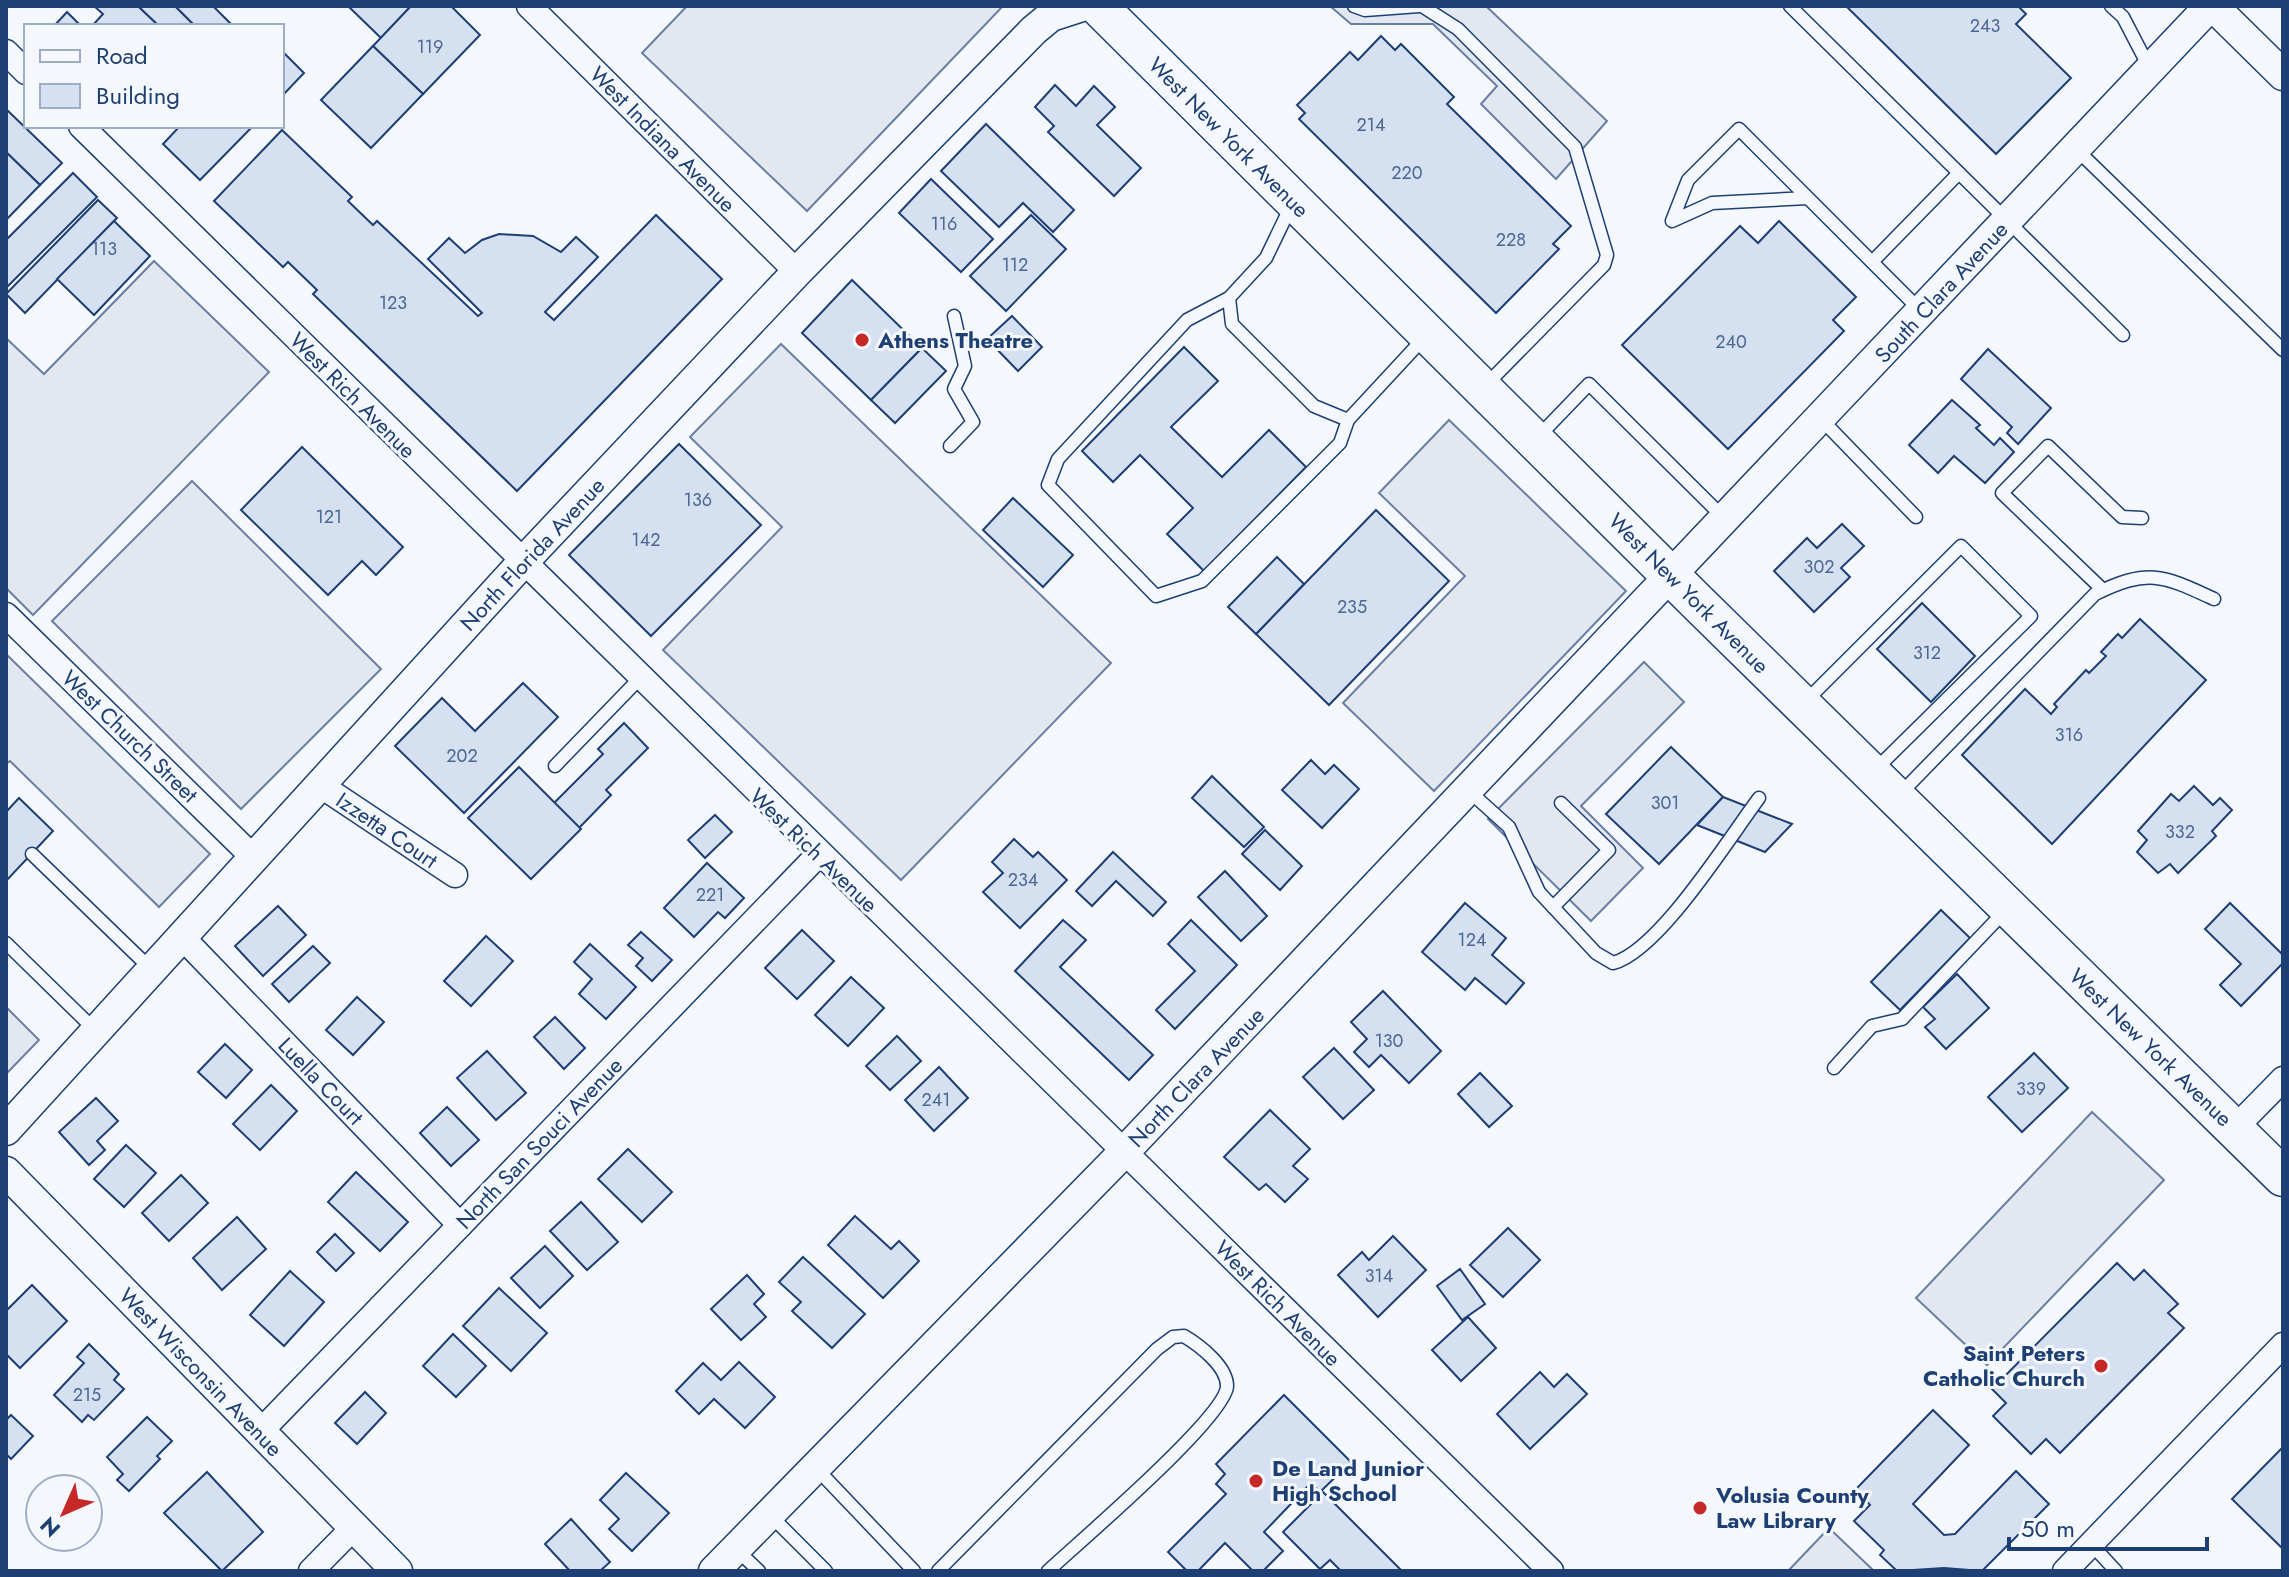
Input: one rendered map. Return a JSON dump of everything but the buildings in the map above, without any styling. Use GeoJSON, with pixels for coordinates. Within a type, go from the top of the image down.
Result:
{"type":"FeatureCollection","features":[{"type":"Feature","properties":{"kind":"main road","name":"West New York Avenue"},"geometry":{"type":"LineString","coordinates":[[1098,6],[1672,578],[2283,1177]]}},
{"type":"Feature","properties":{"kind":"street","name":"West Indiana Avenue"},"geometry":{"type":"LineString","coordinates":[[529,6],[797,272]]}},
{"type":"Feature","properties":{"kind":"street","name":"North Florida Avenue"},"geometry":{"type":"LineString","coordinates":[[6,1130],[523,562],[797,272],[1034,30],[1051,16],[1082,6]]}},
{"type":"Feature","properties":{"kind":"street","name":"South Clara Avenue"},"geometry":{"type":"LineString","coordinates":[[1672,578],[2212,6]]}},
{"type":"Feature","properties":{"kind":"street"},"geometry":{"type":"LineString","coordinates":[[2212,6],[2283,75]]}},
{"type":"Feature","properties":{"kind":"street"},"geometry":{"type":"LineString","coordinates":[[6,52],[24,70]]}},
{"type":"Feature","properties":{"kind":"street","name":"West Rich Avenue"},"geometry":{"type":"LineString","coordinates":[[83,128],[818,855],[1551,1571]]}},
{"type":"Feature","properties":{"kind":"street","name":"North Clara Avenue"},"geometry":{"type":"LineString","coordinates":[[714,1571],[1124,1152],[1672,578]]}},
{"type":"Feature","properties":{"kind":"street","name":"West Church Street"},"geometry":{"type":"LineString","coordinates":[[6,615],[254,858]]}},
{"type":"Feature","properties":{"kind":"street","name":"Izzetta Court"},"geometry":{"type":"LineString","coordinates":[[320,785],[455,875]]}},
{"type":"Feature","properties":{"kind":"street","name":"North San Souci Avenue"},"geometry":{"type":"LineString","coordinates":[[260,1432],[818,855]]}},
{"type":"Feature","properties":{"kind":"street","name":"Luella Court"},"geometry":{"type":"LineString","coordinates":[[182,937],[460,1225]]}},
{"type":"Feature","properties":{"kind":"street"},"geometry":{"type":"LineString","coordinates":[[2234,1129],[2283,1079]]}},
{"type":"Feature","properties":{"kind":"street","name":"West Wisconsin Avenue"},"geometry":{"type":"LineString","coordinates":[[6,1172],[397,1571]]}},
{"type":"Feature","properties":{"kind":"street"},"geometry":{"type":"LineString","coordinates":[[2065,1571],[2283,1345]]}},
{"type":"Feature","properties":{"kind":"street"},"geometry":{"type":"LineString","coordinates":[[311,1571],[354,1527]]}},
{"type":"Feature","properties":{"kind":"lane"},"geometry":{"type":"LineString","coordinates":[[1354,6],[1365,10],[1421,6],[1458,29],[1575,147],[1607,255],[1604,265],[1482,389]]}},
{"type":"Feature","properties":{"kind":"lane"},"geometry":{"type":"LineString","coordinates":[[1790,6],[2123,335]]}},
{"type":"Feature","properties":{"kind":"lane"},"geometry":{"type":"LineString","coordinates":[[2111,6],[2123,17],[2150,70]]}},
{"type":"Feature","properties":{"kind":"lane"},"geometry":{"type":"LineString","coordinates":[[1808,198],[1712,203],[1672,221],[1688,180],[1739,129],[1808,198],[1922,312]]}},
{"type":"Feature","properties":{"kind":"lane"},"geometry":{"type":"LineString","coordinates":[[2076,149],[2283,350]]}},
{"type":"Feature","properties":{"kind":"lane"},"geometry":{"type":"LineString","coordinates":[[1872,262],[1959,173]]}},
{"type":"Feature","properties":{"kind":"lane"},"geometry":{"type":"LineString","coordinates":[[1294,201],[1266,258],[1229,298],[1187,320],[1058,459],[1048,485],[1156,596],[1202,581],[1340,443],[1348,420],[1427,334]]}},
{"type":"Feature","properties":{"kind":"lane"},"geometry":{"type":"LineString","coordinates":[[1229,298],[1232,324],[1314,406],[1348,420]]}},
{"type":"Feature","properties":{"kind":"lane"},"geometry":{"type":"LineString","coordinates":[[950,446],[973,422],[954,389],[965,366],[954,316]]}},
{"type":"Feature","properties":{"kind":"lane"},"geometry":{"type":"LineString","coordinates":[[1534,440],[1589,384],[1726,520]]}},
{"type":"Feature","properties":{"kind":"lane"},"geometry":{"type":"LineString","coordinates":[[1821,419],[1916,517]]}},
{"type":"Feature","properties":{"kind":"lane"},"geometry":{"type":"LineString","coordinates":[[2103,590],[2002,493],[2048,446],[2122,517],[2142,518]]}},
{"type":"Feature","properties":{"kind":"lane"},"geometry":{"type":"LineString","coordinates":[[1802,705],[1961,546],[2031,616],[1884,785]]}},
{"type":"Feature","properties":{"kind":"lane"},"geometry":{"type":"LineString","coordinates":[[1884,785],[2095,594],[2131,579],[2167,578],[2214,599]]}},
{"type":"Feature","properties":{"kind":"lane"},"geometry":{"type":"LineString","coordinates":[[555,766],[640,678]]}},
{"type":"Feature","properties":{"kind":"lane"},"geometry":{"type":"LineString","coordinates":[[1469,791],[1509,827],[1527,872],[1553,907],[1596,953],[1613,963],[1626,960],[1670,919],[1759,798]]}},
{"type":"Feature","properties":{"kind":"lane"},"geometry":{"type":"LineString","coordinates":[[1553,907],[1609,850],[1561,803]]}},
{"type":"Feature","properties":{"kind":"lane"},"geometry":{"type":"LineString","coordinates":[[32,854],[152,970]]}},
{"type":"Feature","properties":{"kind":"lane"},"geometry":{"type":"LineString","coordinates":[[1834,1068],[1872,1026],[1902,1019],[2008,907]]}},
{"type":"Feature","properties":{"kind":"lane"},"geometry":{"type":"LineString","coordinates":[[6,943],[96,1031]]}},
{"type":"Feature","properties":{"kind":"lane"},"geometry":{"type":"LineString","coordinates":[[938,1571],[1157,1349],[1173,1337],[1184,1336],[1205,1351],[1225,1377],[1227,1389],[1221,1402],[1199,1430],[1048,1571]]}},
{"type":"Feature","properties":{"kind":"lane"},"geometry":{"type":"LineString","coordinates":[[815,1467],[914,1571]]}},
{"type":"Feature","properties":{"kind":"lane"},"geometry":{"type":"LineString","coordinates":[[769,1514],[826,1571]]}},
{"type":"Feature","properties":{"kind":"lane"},"geometry":{"type":"LineString","coordinates":[[2091,1544],[2116,1571]]}},
{"type":"Feature","properties":{"kind":"lane"},"geometry":{"type":"LineString","coordinates":[[736,1549],[759,1571]]}},
{"type":"Feature","properties":{"kind":"shaded area"},"geometry":{"type":"Polygon","coordinates":[[[687,6],[1003,6],[807,211],[642,53],[687,6]]]}},
{"type":"Feature","properties":{"kind":"shaded area"},"geometry":{"type":"Polygon","coordinates":[[[1330,6],[1486,6],[1607,121],[1556,179],[1481,104],[1497,86],[1433,24],[1351,24],[1330,6]]]}},
{"type":"Feature","properties":{"kind":"shaded area"},"geometry":{"type":"Polygon","coordinates":[[[154,261],[269,372],[33,615],[6,588],[6,338],[44,374],[154,261]]]}},
{"type":"Feature","properties":{"kind":"shaded area"},"geometry":{"type":"Polygon","coordinates":[[[781,344],[1111,663],[901,880],[663,650],[782,527],[690,437],[781,344]]]}},
{"type":"Feature","properties":{"kind":"shaded area"},"geometry":{"type":"Polygon","coordinates":[[[1449,420],[1626,591],[1434,791],[1343,703],[1465,576],[1379,493],[1449,420]]]}},
{"type":"Feature","properties":{"kind":"shaded area"},"geometry":{"type":"Polygon","coordinates":[[[192,481],[381,669],[241,809],[52,621],[192,481]]]}},
{"type":"Feature","properties":{"kind":"shaded area"},"geometry":{"type":"Polygon","coordinates":[[[6,654],[210,854],[159,907],[10,761],[6,764],[6,654]]]}},
{"type":"Feature","properties":{"kind":"shaded area"},"geometry":{"type":"Polygon","coordinates":[[[1644,662],[1684,702],[1581,806],[1643,868],[1591,921],[1488,819],[1644,662]]]}},
{"type":"Feature","properties":{"kind":"shaded area"},"geometry":{"type":"Polygon","coordinates":[[[6,1007],[39,1040],[6,1074],[6,1007]]]}},
{"type":"Feature","properties":{"kind":"shaded area"},"geometry":{"type":"Polygon","coordinates":[[[2092,1112],[2164,1180],[1987,1365],[1916,1298],[2092,1112]]]}},
{"type":"Feature","properties":{"kind":"shaded area"},"geometry":{"type":"Polygon","coordinates":[[[1829,1528],[1874,1571],[1788,1571],[1829,1528]]]}},
{"type":"Feature","properties":{"kind":"place","name":"Athens Theatre"},"geometry":{"type":"Point","coordinates":[862,340]}},
{"type":"Feature","properties":{"kind":"place","name":"Saint Peters Catholic Church"},"geometry":{"type":"Point","coordinates":[2101,1366]}},
{"type":"Feature","properties":{"kind":"place","name":"De Land Junior High School"},"geometry":{"type":"Point","coordinates":[1256,1481]}},
{"type":"Feature","properties":{"kind":"place","name":"Volusia County Law Library"},"geometry":{"type":"Point","coordinates":[1700,1508]}}]}
